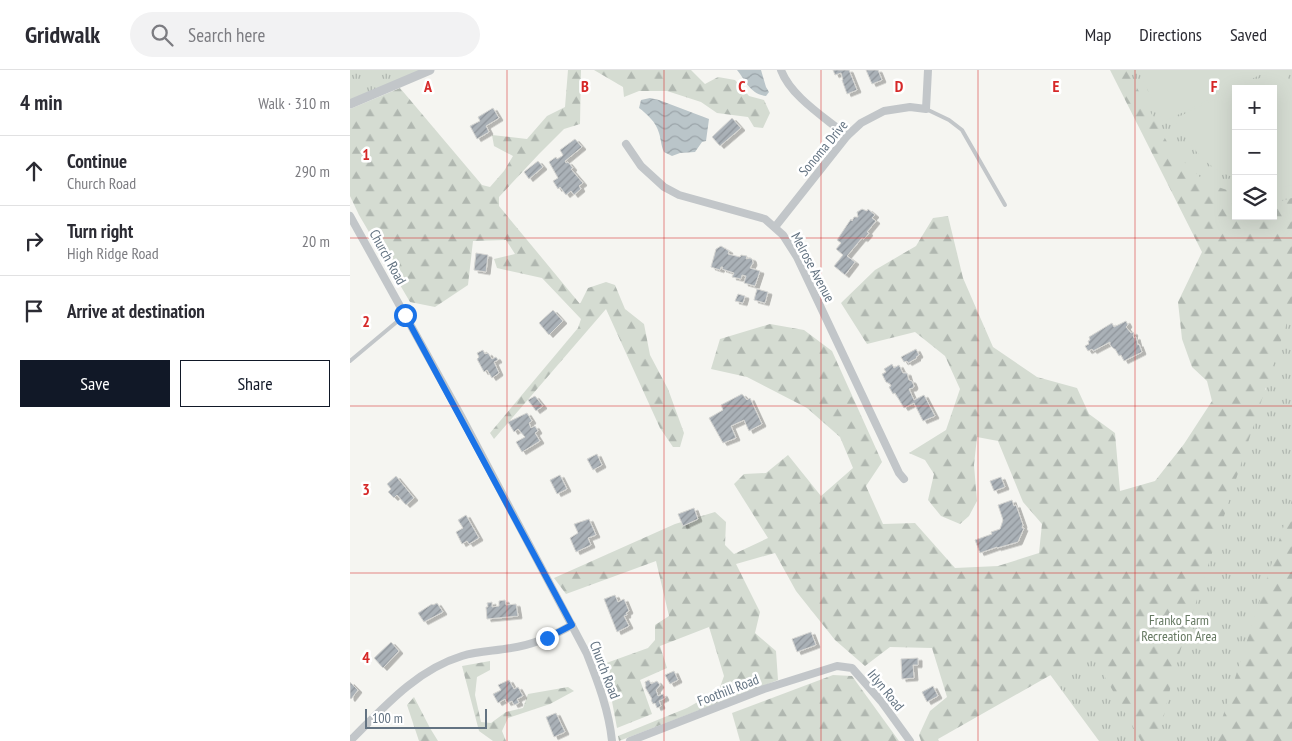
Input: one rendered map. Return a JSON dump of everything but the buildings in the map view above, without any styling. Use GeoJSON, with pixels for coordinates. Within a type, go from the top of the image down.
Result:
{"type":"FeatureCollection","features":[{"type":"Feature","properties":{"kind":"street"},"geometry":{"type":"LineString","coordinates":[[350,104],[430,70]]}},
{"type":"Feature","properties":{"kind":"street"},"geometry":{"type":"LineString","coordinates":[[781,70],[788,84],[797,95],[847,136]]}},
{"type":"Feature","properties":{"kind":"street"},"geometry":{"type":"LineString","coordinates":[[926,109],[928,70]]}},
{"type":"Feature","properties":{"kind":"street","name":"Sonoma Drive"},"geometry":{"type":"LineString","coordinates":[[776,227],[847,136],[861,123],[884,111],[910,107],[926,109]]}},
{"type":"Feature","properties":{"kind":"street","name":"Melrose Avenue"},"geometry":{"type":"LineString","coordinates":[[626,144],[642,166],[664,187],[679,195],[765,219],[783,235],[797,257],[899,473],[904,479]]}},
{"type":"Feature","properties":{"kind":"street","name":"Church Road"},"geometry":{"type":"LineString","coordinates":[[350,216],[587,654],[598,681],[608,717],[612,741]]}},
{"type":"Feature","properties":{"kind":"street"},"geometry":{"type":"LineString","coordinates":[[350,741],[401,691],[428,671],[443,663],[475,652],[509,649],[534,643],[572,625]]}},
{"type":"Feature","properties":{"kind":"street","name":"Foothill Road"},"geometry":{"type":"LineString","coordinates":[[630,741],[764,689],[836,666]]}},
{"type":"Feature","properties":{"kind":"street","name":"Irlyn Road"},"geometry":{"type":"LineString","coordinates":[[836,666],[852,668],[881,702],[910,741]]}},
{"type":"Feature","properties":{"kind":"lane"},"geometry":{"type":"LineString","coordinates":[[926,109],[949,120],[962,130],[1005,205]]}},
{"type":"Feature","properties":{"kind":"lane"},"geometry":{"type":"LineString","coordinates":[[350,361],[405,315]]}},
{"type":"Feature","properties":{"kind":"green space"},"geometry":{"type":"Polygon","coordinates":[[[350,70],[422,70],[350,100],[350,70]]]}},
{"type":"Feature","properties":{"kind":"green space"},"geometry":{"type":"Polygon","coordinates":[[[568,70],[581,70],[580,124],[564,129],[539,154],[499,197],[499,206],[580,304],[588,288],[606,282],[615,285],[625,309],[644,324],[650,355],[668,389],[684,433],[680,447],[673,447],[660,428],[606,309],[494,439],[490,433],[578,328],[581,319],[542,278],[497,268],[494,259],[515,254],[506,240],[473,241],[468,285],[435,307],[410,302],[359,215],[350,196],[350,109],[400,88],[482,185],[490,187],[504,171],[513,156],[494,146],[492,135],[527,139],[547,116],[565,107],[568,70]]]}},
{"type":"Feature","properties":{"kind":"green space"},"geometry":{"type":"Polygon","coordinates":[[[594,70],[691,70],[705,84],[718,77],[735,80],[749,96],[764,100],[770,113],[763,128],[754,127],[748,117],[717,113],[701,102],[667,91],[639,91],[624,97],[623,87],[594,70]]]}},
{"type":"Feature","properties":{"kind":"green space"},"geometry":{"type":"Polygon","coordinates":[[[1110,70],[1127,70],[1171,149],[1206,183],[1232,192],[1232,220],[1277,220],[1277,202],[1292,198],[1292,307],[1176,664],[1158,741],[1141,741],[1091,652],[938,739],[939,741],[921,741],[919,735],[930,711],[947,697],[932,648],[890,647],[865,666],[835,640],[796,591],[775,553],[736,564],[760,612],[755,633],[776,651],[778,680],[619,741],[618,736],[687,708],[719,690],[724,676],[709,627],[660,646],[667,668],[640,680],[652,714],[617,728],[611,696],[598,666],[648,648],[655,640],[655,625],[669,616],[656,561],[566,594],[554,578],[675,524],[715,512],[726,522],[725,545],[734,554],[768,538],[734,484],[744,474],[766,473],[788,455],[821,496],[853,468],[840,437],[807,408],[747,377],[711,369],[720,339],[770,324],[804,330],[832,351],[882,462],[866,486],[883,524],[915,523],[955,568],[998,566],[1039,553],[1042,524],[1023,502],[998,441],[977,437],[974,465],[977,501],[969,516],[960,524],[941,516],[928,500],[934,474],[925,460],[909,453],[946,430],[960,389],[945,356],[915,332],[867,344],[841,303],[875,270],[916,246],[933,218],[948,216],[963,278],[993,347],[1037,377],[1077,388],[1089,414],[1115,433],[1120,491],[1155,481],[1184,444],[1212,401],[1207,381],[1192,367],[1182,339],[1178,302],[1202,252],[1110,70]]]}},
{"type":"Feature","properties":{"kind":"green space","name":"Franko Farm Recreation Area"},"geometry":{"type":"Polygon","coordinates":[[[1122,70],[1292,70],[1292,741],[1099,741],[1015,627],[1266,389],[1122,70]]]}},
{"type":"Feature","properties":{"kind":"green space"},"geometry":{"type":"Polygon","coordinates":[[[1138,70],[1270,70],[1239,85],[1232,85],[1232,88],[1163,122],[1138,70]]]}},
{"type":"Feature","properties":{"kind":"green space"},"geometry":{"type":"Polygon","coordinates":[[[1272,70],[1287,70],[1292,86],[1292,185],[1283,187],[1277,186],[1277,85],[1245,85],[1270,73],[1272,70]]]}},
{"type":"Feature","properties":{"kind":"green space"},"geometry":{"type":"Polygon","coordinates":[[[1232,91],[1232,177],[1216,169],[1199,155],[1174,119],[1232,91]]]}},
{"type":"Feature","properties":{"kind":"green space"},"geometry":{"type":"Polygon","coordinates":[[[1292,500],[1292,741],[1215,741],[1292,500]]]}},
{"type":"Feature","properties":{"kind":"green space"},"geometry":{"type":"Polygon","coordinates":[[[490,661],[490,670],[477,677],[475,695],[481,722],[491,723],[506,712],[523,708],[528,694],[568,687],[574,691],[550,704],[508,718],[502,731],[506,741],[493,741],[479,731],[462,666],[490,661]]]}},
{"type":"Feature","properties":{"kind":"green space"},"geometry":{"type":"Polygon","coordinates":[[[833,675],[852,676],[899,741],[740,741],[732,713],[833,675]]]}},
{"type":"Feature","properties":{"kind":"green space"},"geometry":{"type":"Polygon","coordinates":[[[414,697],[438,741],[419,741],[407,705],[414,697]]]}},
{"type":"Feature","properties":{"kind":"water"},"geometry":{"type":"Polygon","coordinates":[[[737,70],[761,70],[769,92],[766,96],[752,90],[737,70]]]}},
{"type":"Feature","properties":{"kind":"water"},"geometry":{"type":"Polygon","coordinates":[[[650,98],[709,119],[706,141],[702,142],[695,152],[680,153],[672,156],[664,152],[656,125],[639,108],[641,100],[650,98]]]}},
{"type":"Feature","properties":{"kind":"route"},"geometry":{"type":"LineString","coordinates":[[405,315],[572,625],[547,638]]}}]}
